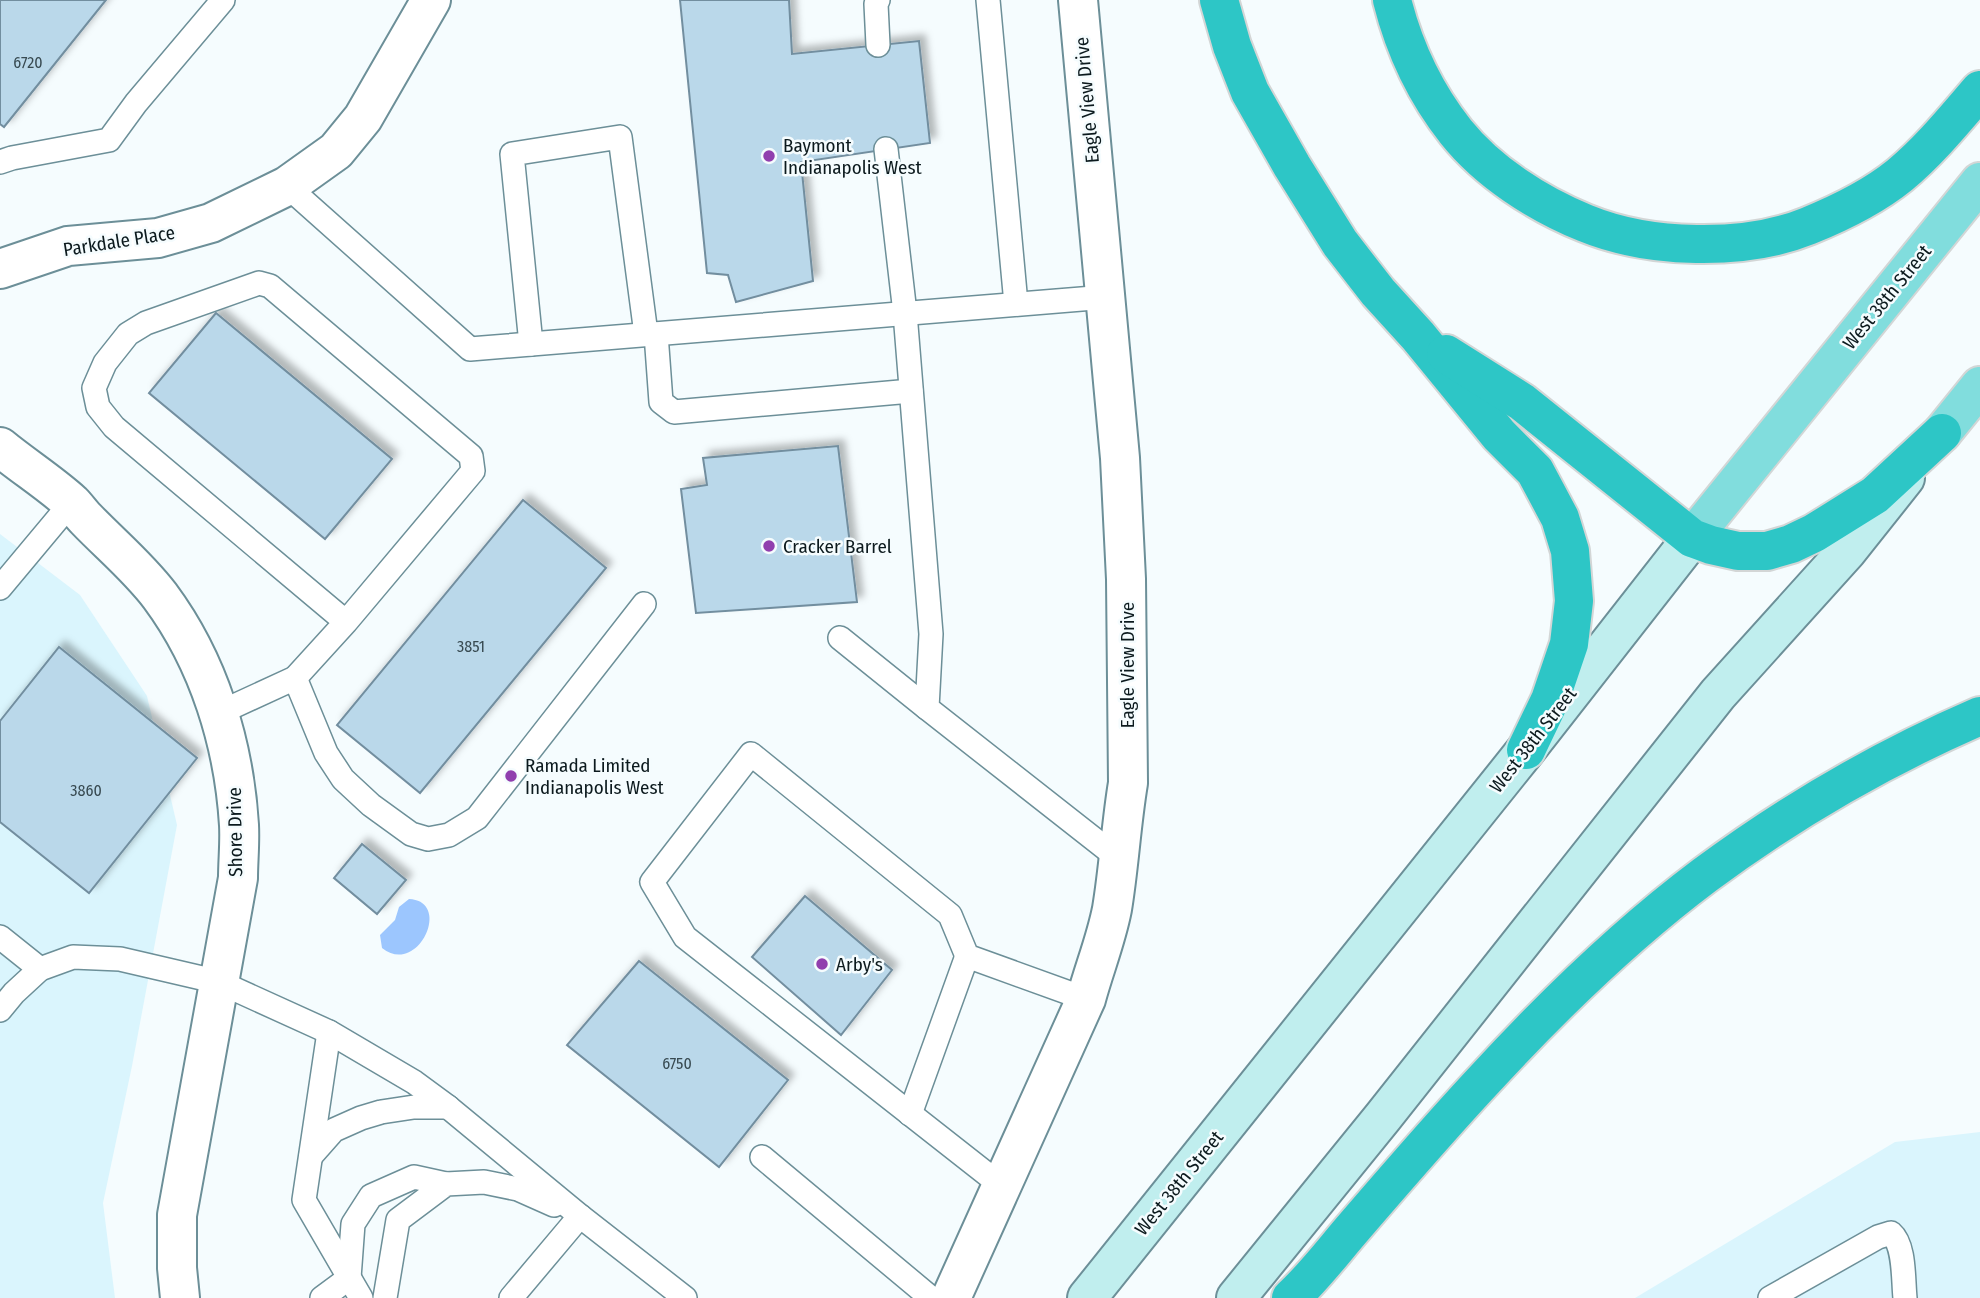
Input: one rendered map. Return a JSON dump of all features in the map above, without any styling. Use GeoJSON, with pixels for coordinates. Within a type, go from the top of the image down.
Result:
{"type":"FeatureCollection","features":[{"type":"Feature","properties":{"kind":"highway"},"geometry":{"type":"LineString","coordinates":[[1219,0],[1232,46],[1250,92],[1340,243],[1499,435],[1535,471],[1560,518],[1570,551],[1574,601],[1569,644],[1550,700],[1526,750]]}},
{"type":"Feature","properties":{"kind":"highway"},"geometry":{"type":"LineString","coordinates":[[1392,0],[1408,51],[1421,79],[1457,133],[1479,155],[1503,176],[1556,209],[1616,233],[1647,239],[1710,244],[1743,241],[1774,237],[1834,215],[1900,175],[1980,90]]}},
{"type":"Feature","properties":{"kind":"highway"},"geometry":{"type":"LineString","coordinates":[[1418,336],[1522,402],[1692,538],[1738,551],[1767,551],[1814,533],[1875,495],[1942,433]]}},
{"type":"Feature","properties":{"kind":"highway"},"geometry":{"type":"LineString","coordinates":[[1292,1298],[1484,1080],[1589,973],[1665,908],[1705,875],[1791,816],[1859,775],[1980,716]]}},
{"type":"Feature","properties":{"kind":"main road","name":"West 38th Street"},"geometry":{"type":"LineString","coordinates":[[1087,1298],[1526,750],[1692,538],[1980,182]]}},
{"type":"Feature","properties":{"kind":"main road"},"geometry":{"type":"LineString","coordinates":[[1236,1298],[1718,694],[1847,551],[1980,386]]}},
{"type":"Feature","properties":{"kind":"street","name":"Parkdale Place"},"geometry":{"type":"LineString","coordinates":[[0,269],[68,246],[158,238],[198,227],[287,186],[336,150],[363,118],[432,0]]}},
{"type":"Feature","properties":{"kind":"street","name":"Eagle View Drive"},"geometry":{"type":"LineString","coordinates":[[951,1298],[1086,999],[1110,918],[1128,783],[1126,579],[1120,458],[1078,0]]}},
{"type":"Feature","properties":{"kind":"street","name":"Shore Drive"},"geometry":{"type":"LineString","coordinates":[[0,447],[71,503],[125,556],[160,597],[188,641],[219,713],[236,790],[238,878],[177,1215],[180,1298]]}},
{"type":"Feature","properties":{"kind":"lane"},"geometry":{"type":"LineString","coordinates":[[0,162],[109,141],[136,103],[223,0]]}},
{"type":"Feature","properties":{"kind":"lane"},"geometry":{"type":"LineString","coordinates":[[878,0],[878,45]]}},
{"type":"Feature","properties":{"kind":"lane"},"geometry":{"type":"LineString","coordinates":[[988,0],[1016,304]]}},
{"type":"Feature","properties":{"kind":"lane"},"geometry":{"type":"LineString","coordinates":[[531,344],[512,154],[620,137],[661,402],[674,412],[911,391]]}},
{"type":"Feature","properties":{"kind":"lane"},"geometry":{"type":"LineString","coordinates":[[886,149],[905,313],[931,634],[927,708]]}},
{"type":"Feature","properties":{"kind":"lane"},"geometry":{"type":"LineString","coordinates":[[287,186],[470,349],[1106,297]]}},
{"type":"Feature","properties":{"kind":"lane"},"geometry":{"type":"LineString","coordinates":[[219,713],[295,678],[346,622],[473,471],[471,456],[270,286],[259,283],[146,323],[128,334],[105,363],[94,388],[98,407],[114,427],[346,622]]}},
{"type":"Feature","properties":{"kind":"lane"},"geometry":{"type":"LineString","coordinates":[[0,588],[71,503]]}},
{"type":"Feature","properties":{"kind":"lane"},"geometry":{"type":"LineString","coordinates":[[295,678],[326,753],[343,779],[371,805],[411,834],[428,839],[449,835],[477,818],[644,604]]}},
{"type":"Feature","properties":{"kind":"lane"},"geometry":{"type":"LineString","coordinates":[[840,638],[1118,858]]}},
{"type":"Feature","properties":{"kind":"lane"},"geometry":{"type":"LineString","coordinates":[[909,1114],[967,956],[950,915],[751,754],[652,882],[685,937],[909,1114],[1002,1186]]}},
{"type":"Feature","properties":{"kind":"lane"},"geometry":{"type":"LineString","coordinates":[[0,937],[40,969]]}},
{"type":"Feature","properties":{"kind":"lane"},"geometry":{"type":"LineString","coordinates":[[967,956],[1086,999]]}},
{"type":"Feature","properties":{"kind":"lane"},"geometry":{"type":"LineString","coordinates":[[0,1010],[13,993],[40,969],[73,957],[120,959],[219,982],[329,1032],[414,1083],[448,1107],[685,1298]]}},
{"type":"Feature","properties":{"kind":"lane"},"geometry":{"type":"LineString","coordinates":[[329,1032],[304,1200],[355,1288]]}},
{"type":"Feature","properties":{"kind":"lane"},"geometry":{"type":"LineString","coordinates":[[311,1156],[334,1130],[361,1118],[414,1107],[448,1107]]}},
{"type":"Feature","properties":{"kind":"lane"},"geometry":{"type":"LineString","coordinates":[[762,1157],[931,1298]]}},
{"type":"Feature","properties":{"kind":"lane"},"geometry":{"type":"LineString","coordinates":[[355,1288],[353,1224],[371,1196],[414,1177],[446,1184],[484,1182],[518,1189],[580,1216]]}},
{"type":"Feature","properties":{"kind":"lane"},"geometry":{"type":"LineString","coordinates":[[386,1298],[398,1220],[446,1184]]}},
{"type":"Feature","properties":{"kind":"lane"},"geometry":{"type":"LineString","coordinates":[[511,1298],[580,1216]]}},
{"type":"Feature","properties":{"kind":"lane"},"geometry":{"type":"LineString","coordinates":[[1770,1298],[1878,1237],[1891,1233],[1897,1238],[1900,1250],[1905,1298]]}},
{"type":"Feature","properties":{"kind":"lane"},"geometry":{"type":"LineString","coordinates":[[322,1298],[355,1288]]}},
{"type":"Feature","properties":{"kind":"shaded area"},"geometry":{"type":"Polygon","coordinates":[[[0,534],[80,595],[147,696],[177,825],[132,1066],[103,1203],[115,1298],[0,1298],[0,534]]]}},
{"type":"Feature","properties":{"kind":"shaded area"},"geometry":{"type":"Polygon","coordinates":[[[1980,1132],[1980,1298],[1635,1298],[1895,1142],[1980,1132]]]}},
{"type":"Feature","properties":{"kind":"water"},"geometry":{"type":"Polygon","coordinates":[[[409,899],[422,903],[428,912],[429,923],[418,946],[408,953],[395,954],[382,948],[380,935],[395,920],[399,907],[409,899]]]}},
{"type":"Feature","properties":{"kind":"building"},"geometry":{"type":"Polygon","coordinates":[[[0,0],[106,0],[4,127],[0,124],[0,0]]]}},
{"type":"Feature","properties":{"kind":"building","name":"Baymont Indianapolis West"},"geometry":{"type":"Polygon","coordinates":[[[680,0],[789,0],[792,54],[919,41],[930,143],[801,162],[813,281],[736,302],[728,275],[707,273],[680,0]]]}},
{"type":"Feature","properties":{"kind":"building"},"geometry":{"type":"Polygon","coordinates":[[[216,313],[392,459],[325,539],[149,393],[216,313]]]}},
{"type":"Feature","properties":{"kind":"building","name":"Cracker Barrel"},"geometry":{"type":"Polygon","coordinates":[[[838,446],[857,602],[696,613],[681,489],[707,485],[703,458],[838,446]]]}},
{"type":"Feature","properties":{"kind":"building"},"geometry":{"type":"Polygon","coordinates":[[[523,500],[606,568],[420,793],[337,725],[523,500]]]}},
{"type":"Feature","properties":{"kind":"building"},"geometry":{"type":"Polygon","coordinates":[[[59,647],[197,758],[89,893],[0,822],[0,721],[59,647]]]}},
{"type":"Feature","properties":{"kind":"building"},"geometry":{"type":"Polygon","coordinates":[[[362,844],[406,880],[377,914],[334,878],[362,844]]]}},
{"type":"Feature","properties":{"kind":"building","name":"Arby's"},"geometry":{"type":"Polygon","coordinates":[[[805,896],[892,970],[841,1035],[752,957],[805,896]]]}},
{"type":"Feature","properties":{"kind":"building"},"geometry":{"type":"Polygon","coordinates":[[[639,961],[788,1080],[719,1167],[567,1045],[639,961]]]}},
{"type":"Feature","properties":{"kind":"place","name":"Baymont Indianapolis West"},"geometry":{"type":"Point","coordinates":[769,156]}},
{"type":"Feature","properties":{"kind":"place","name":"Cracker Barrel"},"geometry":{"type":"Point","coordinates":[769,546]}},
{"type":"Feature","properties":{"kind":"place","name":"Ramada Limited Indianapolis West"},"geometry":{"type":"Point","coordinates":[511,776]}},
{"type":"Feature","properties":{"kind":"place","name":"Arby's"},"geometry":{"type":"Point","coordinates":[822,964]}}]}
